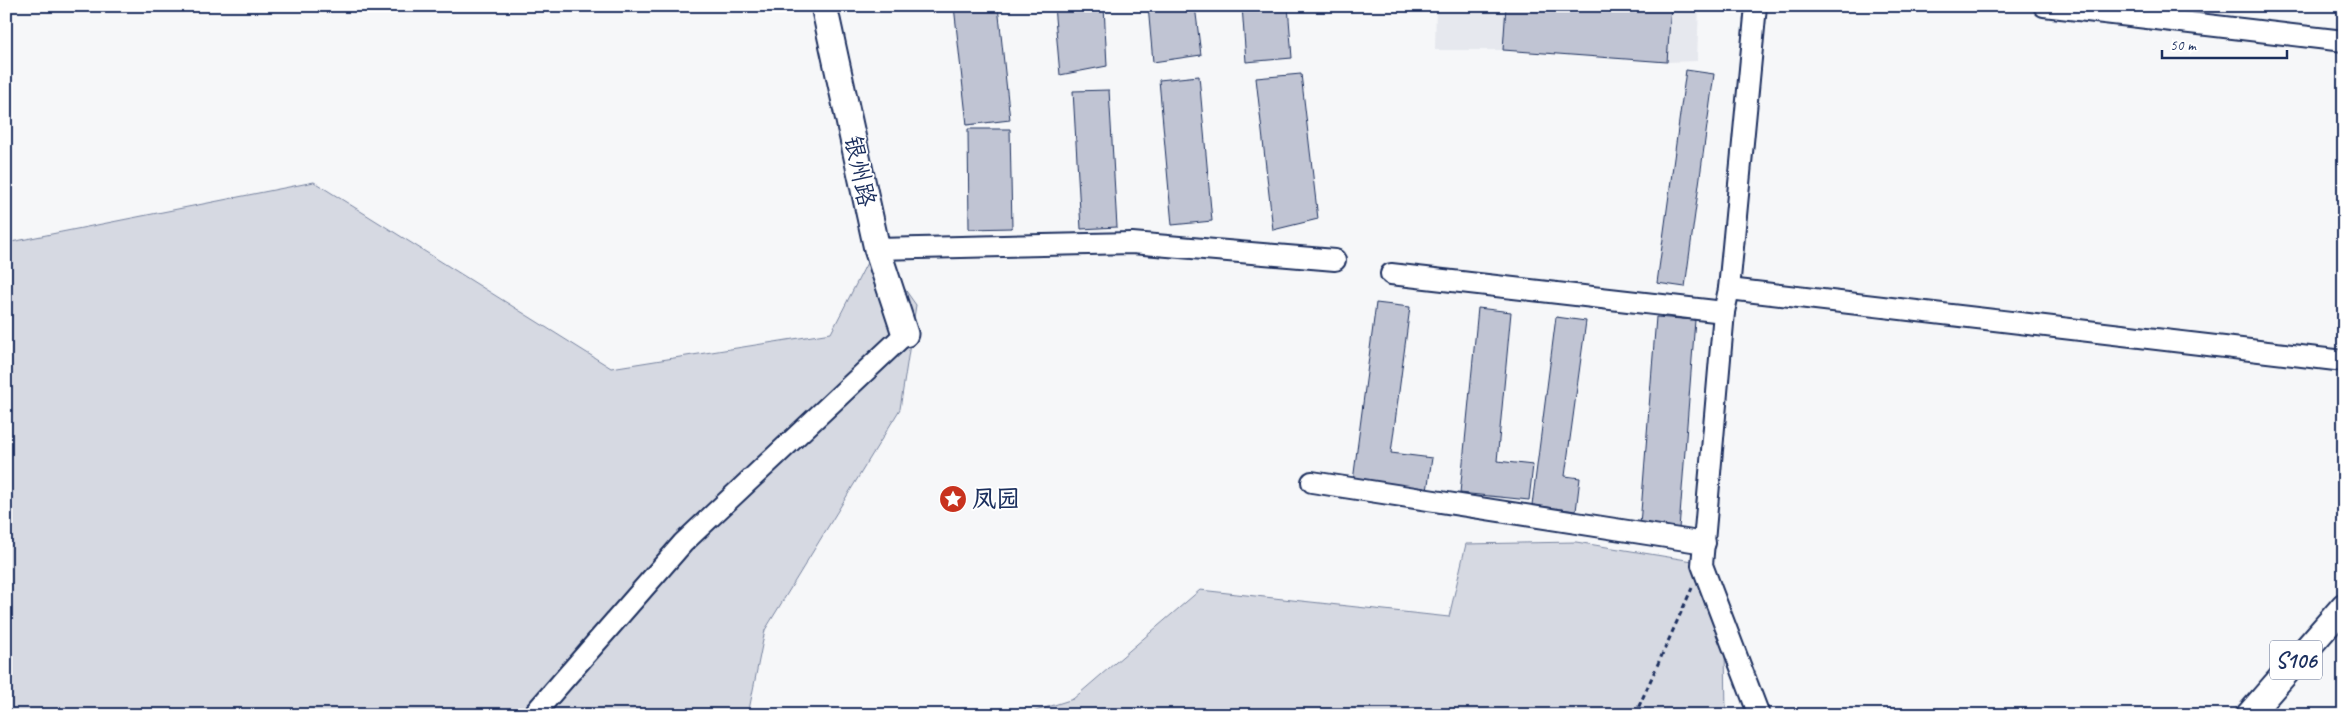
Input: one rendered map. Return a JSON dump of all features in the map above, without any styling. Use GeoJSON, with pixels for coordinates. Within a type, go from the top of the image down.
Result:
{"type":"FeatureCollection","features":[{"type":"Feature","properties":{"kind":"main road","name":"银州路"},"geometry":{"type":"LineString","coordinates":[[824,6],[877,249],[905,334]]}},
{"type":"Feature","properties":{"kind":"main road","name":"S106"},"geometry":{"type":"LineString","coordinates":[[2249,715],[2344,606]]}},
{"type":"Feature","properties":{"kind":"street"},"geometry":{"type":"LineString","coordinates":[[1756,6],[1729,289],[1724,312],[1702,565],[1760,715]]}},
{"type":"Feature","properties":{"kind":"street"},"geometry":{"type":"LineString","coordinates":[[2044,6],[2344,41]]}},
{"type":"Feature","properties":{"kind":"street"},"geometry":{"type":"LineString","coordinates":[[877,249],[1132,243],[1335,260]]}},
{"type":"Feature","properties":{"kind":"street"},"geometry":{"type":"LineString","coordinates":[[1392,274],[1724,312]]}},
{"type":"Feature","properties":{"kind":"street"},"geometry":{"type":"LineString","coordinates":[[1729,289],[2344,361]]}},
{"type":"Feature","properties":{"kind":"street"},"geometry":{"type":"LineString","coordinates":[[533,715],[683,543],[905,334]]}},
{"type":"Feature","properties":{"kind":"street"},"geometry":{"type":"LineString","coordinates":[[1312,482],[1705,543]]}},
{"type":"Feature","properties":{"kind":"path"},"geometry":{"type":"LineString","coordinates":[[1635,715],[1702,565]]}},
{"type":"Feature","properties":{"kind":"shaded area"},"geometry":{"type":"Polygon","coordinates":[[[1436,6],[1699,6],[1697,61],[1667,62],[1503,50],[1435,50],[1436,6]]]}},
{"type":"Feature","properties":{"kind":"shaded area"},"geometry":{"type":"Polygon","coordinates":[[[314,182],[611,368],[831,333],[875,247],[916,305],[900,409],[765,630],[748,715],[6,715],[6,243],[314,182]]]}},
{"type":"Feature","properties":{"kind":"shaded area"},"geometry":{"type":"Polygon","coordinates":[[[1576,542],[1699,562],[1725,649],[1726,715],[1023,715],[1073,699],[1200,590],[1449,617],[1466,544],[1576,542]]]}},
{"type":"Feature","properties":{"kind":"building"},"geometry":{"type":"Polygon","coordinates":[[[954,6],[998,6],[1010,120],[967,125],[954,6]]]}},
{"type":"Feature","properties":{"kind":"building"},"geometry":{"type":"Polygon","coordinates":[[[1054,6],[1104,6],[1107,66],[1060,75],[1054,6]]]}},
{"type":"Feature","properties":{"kind":"building"},"geometry":{"type":"Polygon","coordinates":[[[1148,6],[1195,6],[1201,55],[1153,62],[1148,6]]]}},
{"type":"Feature","properties":{"kind":"building"},"geometry":{"type":"Polygon","coordinates":[[[1242,6],[1288,6],[1292,58],[1246,62],[1242,6]]]}},
{"type":"Feature","properties":{"kind":"building"},"geometry":{"type":"Polygon","coordinates":[[[1506,6],[1671,6],[1667,62],[1503,50],[1506,6]]]}},
{"type":"Feature","properties":{"kind":"building"},"geometry":{"type":"Polygon","coordinates":[[[1686,70],[1714,74],[1685,287],[1657,283],[1686,70]]]}},
{"type":"Feature","properties":{"kind":"building"},"geometry":{"type":"Polygon","coordinates":[[[1301,74],[1318,219],[1273,230],[1256,78],[1301,74]]]}},
{"type":"Feature","properties":{"kind":"building"},"geometry":{"type":"Polygon","coordinates":[[[1199,76],[1212,221],[1172,225],[1159,80],[1199,76]]]}},
{"type":"Feature","properties":{"kind":"building"},"geometry":{"type":"Polygon","coordinates":[[[1109,90],[1117,227],[1081,229],[1073,91],[1109,90]]]}},
{"type":"Feature","properties":{"kind":"building"},"geometry":{"type":"Polygon","coordinates":[[[968,129],[1010,129],[1012,228],[969,229],[968,129]]]}},
{"type":"Feature","properties":{"kind":"building"},"geometry":{"type":"Polygon","coordinates":[[[1376,303],[1410,307],[1391,453],[1432,458],[1427,491],[1353,481],[1376,303]]]}},
{"type":"Feature","properties":{"kind":"building"},"geometry":{"type":"Polygon","coordinates":[[[1478,308],[1511,312],[1497,461],[1533,465],[1529,500],[1460,493],[1478,308]]]}},
{"type":"Feature","properties":{"kind":"building"},"geometry":{"type":"Polygon","coordinates":[[[1556,317],[1586,321],[1565,476],[1580,478],[1576,511],[1532,505],[1556,317]]]}},
{"type":"Feature","properties":{"kind":"building"},"geometry":{"type":"Polygon","coordinates":[[[1656,317],[1695,320],[1679,529],[1640,525],[1656,317]]]}},
{"type":"Feature","properties":{"kind":"place","name":"凤园"},"geometry":{"type":"Point","coordinates":[953,499]}}]}
